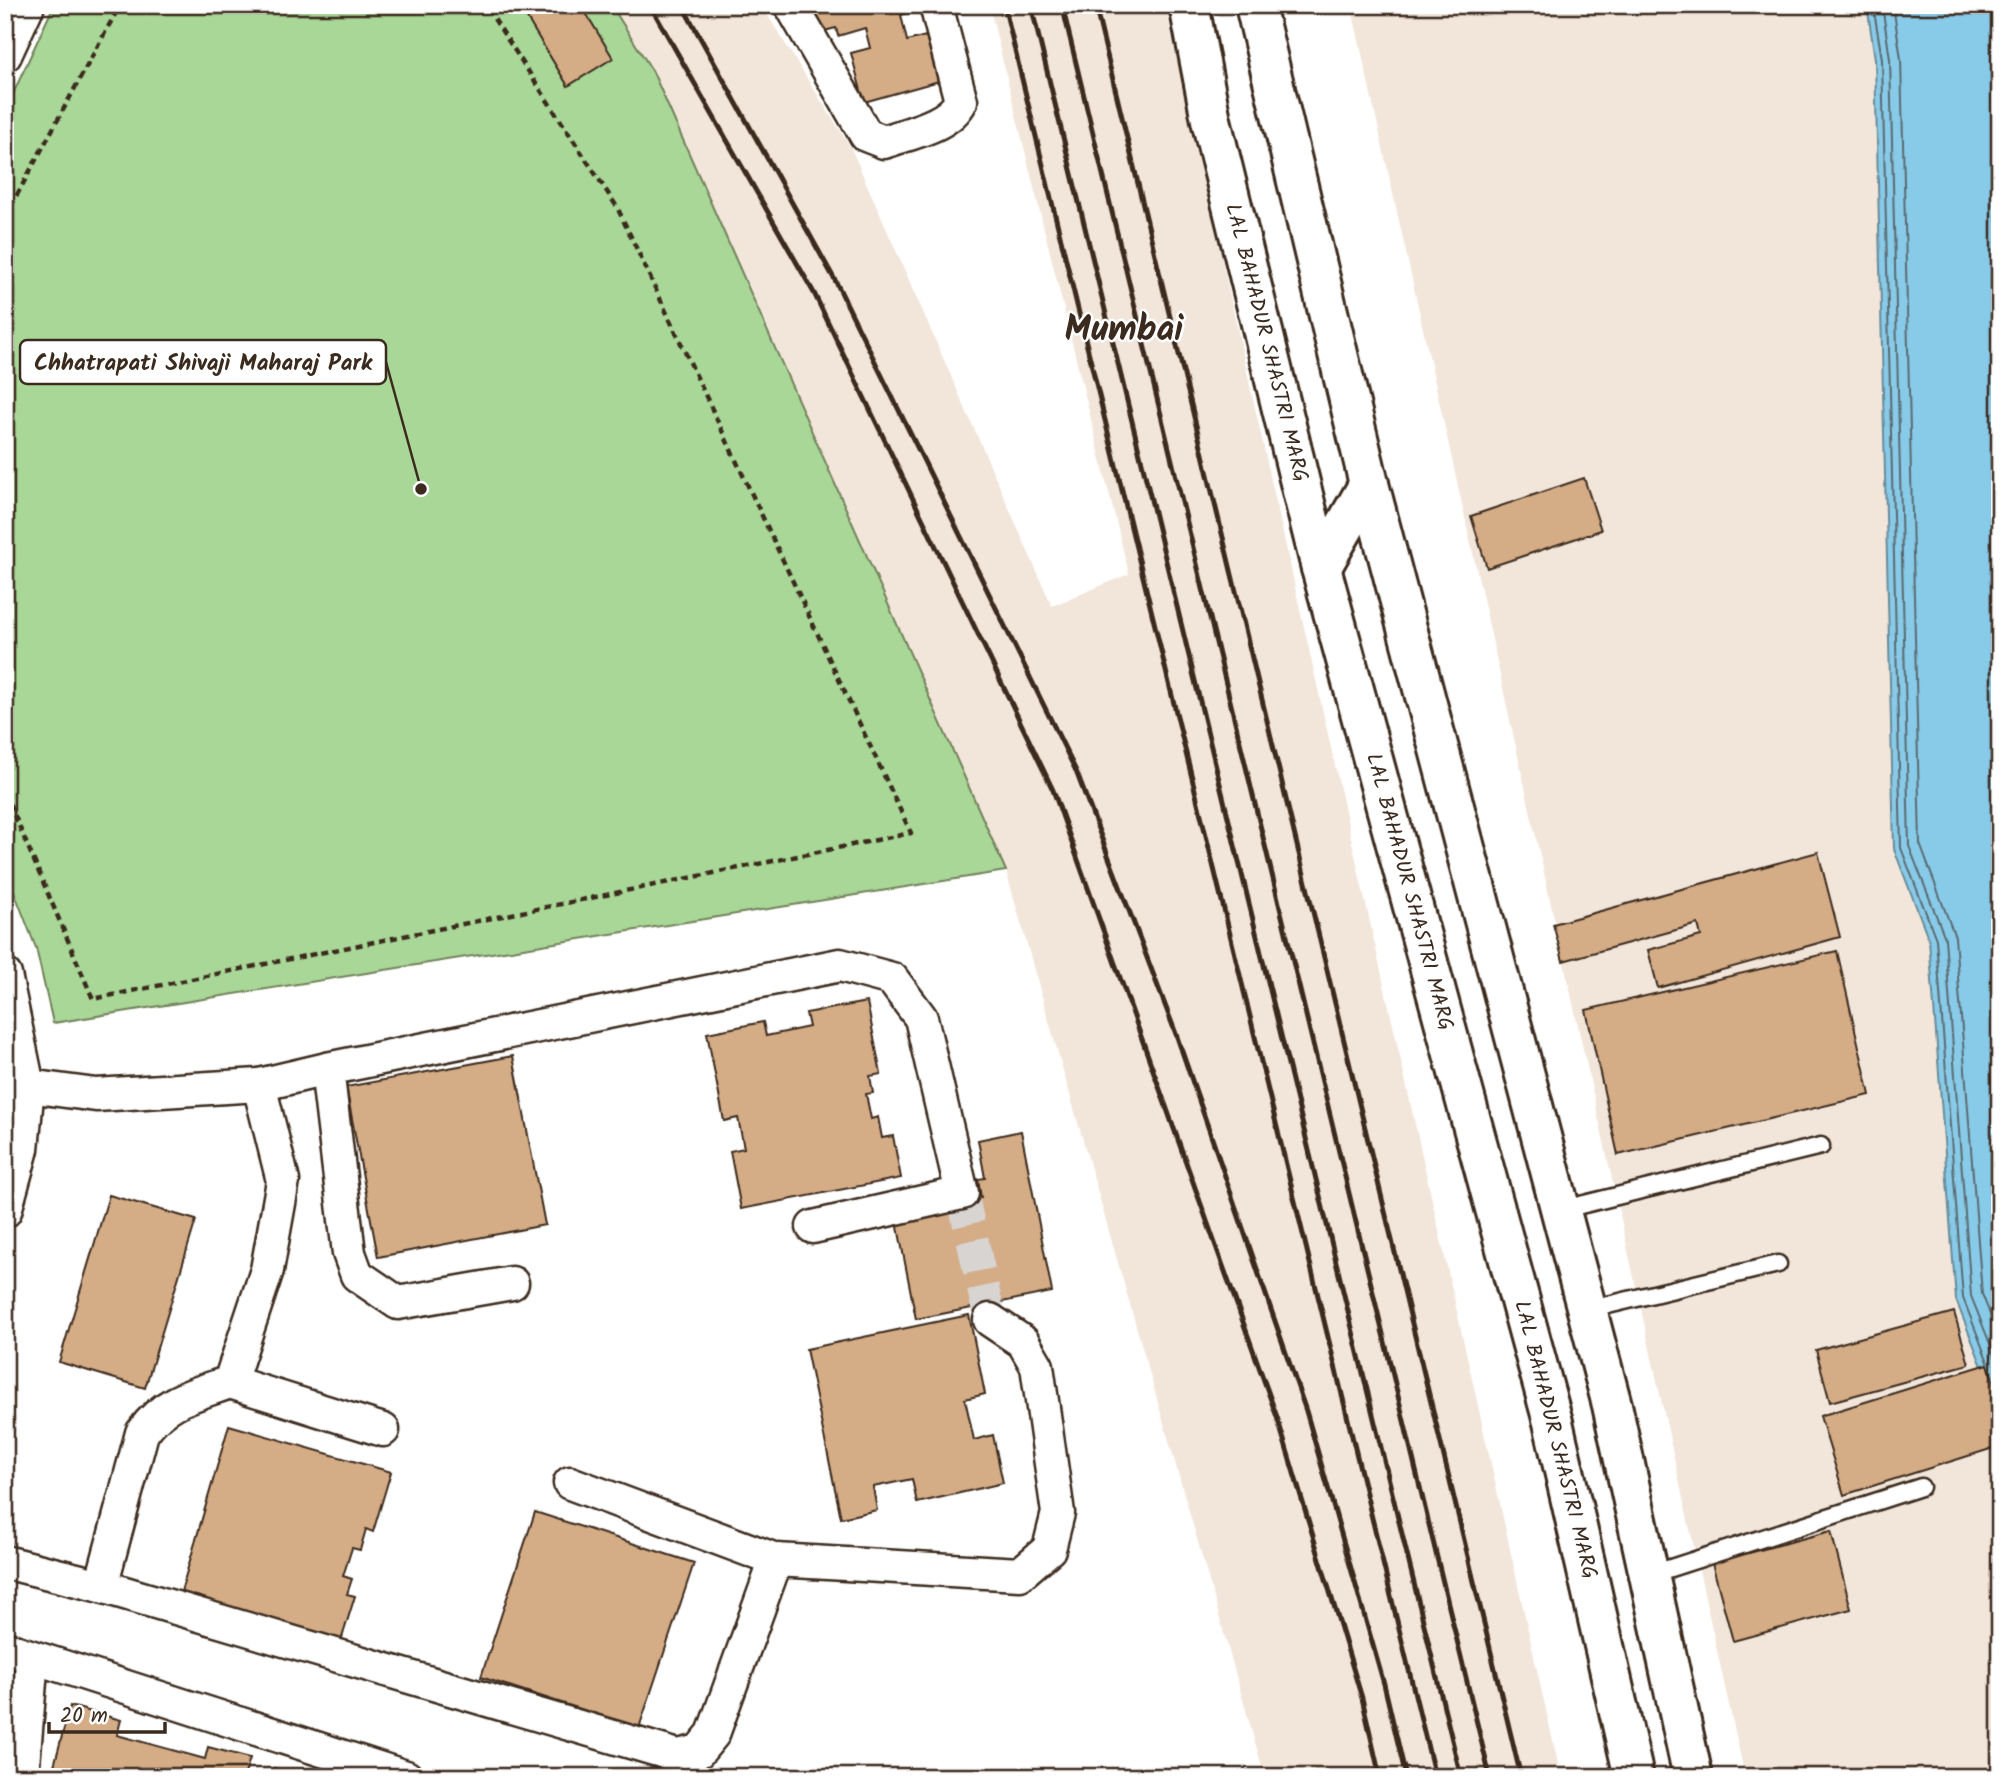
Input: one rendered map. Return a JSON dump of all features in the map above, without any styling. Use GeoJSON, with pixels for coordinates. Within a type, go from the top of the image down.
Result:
{"type":"FeatureCollection","features":[{"type":"Feature","properties":{"kind":"main road","name":"LAL BAHADUR SHASTRI MARG"},"geometry":{"type":"LineString","coordinates":[[1189,5],[1211,120],[1321,568],[1553,1422],[1634,1777]]}},
{"type":"Feature","properties":{"kind":"main road"},"geometry":{"type":"LineString","coordinates":[[1255,5],[1369,484],[1612,1405],[1693,1777]]}},
{"type":"Feature","properties":{"kind":"main road"},"geometry":{"type":"LineString","coordinates":[[1321,568],[1369,484]]}},
{"type":"Feature","properties":{"kind":"main road"},"geometry":{"type":"LineString","coordinates":[[1553,1422],[1612,1405]]}},
{"type":"Feature","properties":{"kind":"street"},"geometry":{"type":"LineString","coordinates":[[5,55],[28,5]]}},
{"type":"Feature","properties":{"kind":"street"},"geometry":{"type":"LineString","coordinates":[[791,5],[866,135],[884,142],[944,119],[955,112],[961,100],[936,5]]}},
{"type":"Feature","properties":{"kind":"street"},"geometry":{"type":"LineString","coordinates":[[28,1086],[96,1095],[259,1085],[840,965],[892,979],[921,1018],[962,1193],[813,1227]]}},
{"type":"Feature","properties":{"kind":"street"},"geometry":{"type":"LineString","coordinates":[[5,975],[28,1086],[22,1149],[5,1211]]}},
{"type":"Feature","properties":{"kind":"street"},"geometry":{"type":"LineString","coordinates":[[327,1069],[349,1253],[357,1275],[398,1303],[512,1283]]}},
{"type":"Feature","properties":{"kind":"street"},"geometry":{"type":"LineString","coordinates":[[230,1382],[267,1270],[283,1181],[259,1085]]}},
{"type":"Feature","properties":{"kind":"street"},"geometry":{"type":"LineString","coordinates":[[570,1483],[776,1560],[1020,1574],[1049,1549],[1058,1513],[1037,1366],[1023,1342],[990,1320]]}},
{"type":"Feature","properties":{"kind":"street"},"geometry":{"type":"LineString","coordinates":[[101,1586],[142,1433],[155,1414],[173,1402],[230,1382],[383,1430]]}},
{"type":"Feature","properties":{"kind":"street"},"geometry":{"type":"LineString","coordinates":[[5,1562],[101,1586],[678,1756],[699,1751],[713,1734],[776,1560]]}},
{"type":"Feature","properties":{"kind":"street"},"geometry":{"type":"LineString","coordinates":[[22,1777],[18,1653],[406,1777]]}},
{"type":"Feature","properties":{"kind":"lane"},"geometry":{"type":"LineString","coordinates":[[1560,1209],[1821,1146]]}},
{"type":"Feature","properties":{"kind":"lane"},"geometry":{"type":"LineString","coordinates":[[1587,1310],[1778,1264]]}},
{"type":"Feature","properties":{"kind":"lane"},"geometry":{"type":"LineString","coordinates":[[1649,1575],[1921,1487]]}},
{"type":"Feature","properties":{"kind":"path"},"geometry":{"type":"LineString","coordinates":[[5,217],[120,5]]}},
{"type":"Feature","properties":{"kind":"path"},"geometry":{"type":"LineString","coordinates":[[5,793],[93,999],[911,833],[617,207],[485,5]]}},
{"type":"Feature","properties":{"kind":"shaded area"},"geometry":{"type":"Polygon","coordinates":[[[611,5],[761,5],[851,148],[1052,606],[1129,574],[989,5],[1165,5],[1561,1777],[1265,1777],[1006,871],[653,72],[611,5]]]}},
{"type":"Feature","properties":{"kind":"shaded area"},"geometry":{"type":"Polygon","coordinates":[[[1351,5],[1867,5],[1875,59],[1894,849],[1929,940],[1956,1300],[2000,1412],[2000,1777],[1745,1777],[1351,5]]]}},
{"type":"Feature","properties":{"kind":"green space"},"geometry":{"type":"Polygon","coordinates":[[[54,5],[611,5],[653,72],[1006,871],[53,1023],[36,948],[5,868],[5,111],[54,5]]]}},
{"type":"Feature","properties":{"kind":"water"},"geometry":{"type":"Polygon","coordinates":[[[1867,5],[2000,5],[2000,1412],[1956,1300],[1929,940],[1894,849],[1875,59],[1867,5]]]}},
{"type":"Feature","properties":{"kind":"building"},"geometry":{"type":"Polygon","coordinates":[[[519,5],[581,5],[613,58],[568,86],[519,5]]]}},
{"type":"Feature","properties":{"kind":"building"},"geometry":{"type":"Polygon","coordinates":[[[813,5],[917,5],[919,10],[901,15],[907,41],[926,36],[939,81],[864,102],[851,53],[870,48],[865,28],[838,36],[836,28],[820,32],[813,5]]]}},
{"type":"Feature","properties":{"kind":"building"},"geometry":{"type":"Polygon","coordinates":[[[1584,478],[1601,530],[1487,568],[1471,516],[1584,478]]]}},
{"type":"Feature","properties":{"kind":"building"},"geometry":{"type":"Polygon","coordinates":[[[1818,852],[1840,937],[1658,988],[1648,950],[1701,936],[1698,924],[1563,961],[1553,924],[1818,852]]]}},
{"type":"Feature","properties":{"kind":"building"},"geometry":{"type":"Polygon","coordinates":[[[1837,951],[1870,1095],[1618,1155],[1586,1010],[1837,951]]]}},
{"type":"Feature","properties":{"kind":"building"},"geometry":{"type":"Polygon","coordinates":[[[867,1002],[881,1074],[870,1076],[873,1093],[866,1094],[871,1119],[878,1117],[882,1138],[893,1136],[901,1178],[741,1209],[730,1151],[744,1148],[738,1118],[724,1121],[707,1033],[763,1022],[766,1036],[809,1027],[806,1013],[867,1002]]]}},
{"type":"Feature","properties":{"kind":"building"},"geometry":{"type":"Polygon","coordinates":[[[513,1056],[545,1225],[378,1257],[346,1087],[513,1056]]]}},
{"type":"Feature","properties":{"kind":"building"},"geometry":{"type":"Polygon","coordinates":[[[1021,1131],[1052,1292],[916,1319],[897,1222],[955,1203],[981,1198],[978,1179],[985,1178],[978,1140],[1021,1131]]]}},
{"type":"Feature","properties":{"kind":"building"},"geometry":{"type":"Polygon","coordinates":[[[109,1195],[196,1220],[145,1388],[59,1362],[109,1195]]]}},
{"type":"Feature","properties":{"kind":"building"},"geometry":{"type":"Polygon","coordinates":[[[1954,1312],[1969,1364],[1830,1402],[1816,1350],[1954,1312]]]}},
{"type":"Feature","properties":{"kind":"building"},"geometry":{"type":"Polygon","coordinates":[[[969,1315],[985,1394],[965,1399],[974,1440],[993,1435],[1003,1483],[917,1503],[912,1479],[873,1487],[877,1510],[841,1518],[806,1349],[969,1315]]]}},
{"type":"Feature","properties":{"kind":"building"},"geometry":{"type":"Polygon","coordinates":[[[1988,1364],[2000,1402],[2000,1446],[1844,1495],[1820,1416],[1988,1364]]]}},
{"type":"Feature","properties":{"kind":"building"},"geometry":{"type":"Polygon","coordinates":[[[229,1425],[391,1472],[373,1532],[366,1529],[360,1550],[352,1548],[343,1576],[352,1579],[347,1594],[355,1596],[341,1641],[180,1595],[229,1425]]]}},
{"type":"Feature","properties":{"kind":"building"},"geometry":{"type":"Polygon","coordinates":[[[535,1512],[694,1563],[639,1728],[481,1677],[535,1512]]]}},
{"type":"Feature","properties":{"kind":"building"},"geometry":{"type":"Polygon","coordinates":[[[1831,1531],[1851,1609],[1733,1641],[1712,1563],[1831,1531]]]}},
{"type":"Feature","properties":{"kind":"building"},"geometry":{"type":"Polygon","coordinates":[[[70,1706],[121,1720],[117,1735],[205,1759],[208,1747],[250,1758],[244,1777],[51,1777],[70,1706]]]}},
{"type":"Feature","properties":{"kind":"building"},"geometry":{"type":"Polygon","coordinates":[[[274,1768],[305,1777],[272,1777],[274,1768]]]}},
{"type":"Feature","properties":{"kind":"tunnel"},"geometry":{"type":"LineString","coordinates":[[962,1193],[990,1320]]}},
{"type":"Feature","properties":{"kind":"railway"},"geometry":{"type":"LineString","coordinates":[[650,5],[814,293],[1053,790],[1277,1417],[1362,1698],[1380,1777]]}},
{"type":"Feature","properties":{"kind":"railway"},"geometry":{"type":"LineString","coordinates":[[682,5],[836,282],[1076,771],[1176,1034],[1306,1411],[1384,1684],[1406,1777]]}},
{"type":"Feature","properties":{"kind":"railway"},"geometry":{"type":"LineString","coordinates":[[1004,5],[1435,1777]]}},
{"type":"Feature","properties":{"kind":"railway"},"geometry":{"type":"LineString","coordinates":[[1031,5],[1461,1777]]}},
{"type":"Feature","properties":{"kind":"railway"},"geometry":{"type":"LineString","coordinates":[[1062,5],[1490,1777]]}},
{"type":"Feature","properties":{"kind":"railway"},"geometry":{"type":"LineString","coordinates":[[1095,5],[1521,1777]]}},
{"type":"Feature","properties":{"kind":"place","name":"Chhatrapati Shivaji Maharaj Park"},"geometry":{"type":"Point","coordinates":[421,489]}},
{"type":"Feature","properties":{"kind":"district","name":"Mumbai"},"geometry":{"type":"Point","coordinates":[1124,331]}}]}
